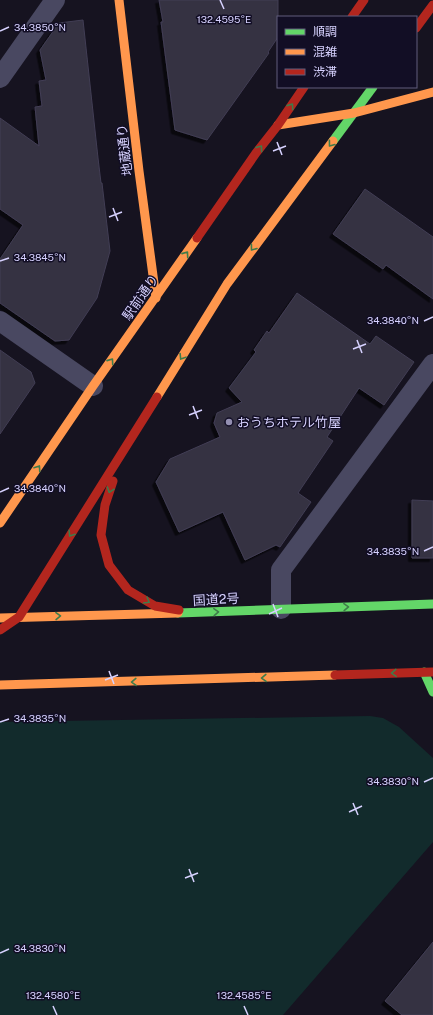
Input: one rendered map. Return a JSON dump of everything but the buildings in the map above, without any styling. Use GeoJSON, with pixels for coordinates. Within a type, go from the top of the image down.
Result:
{"type":"FeatureCollection","features":[{"type":"Feature","properties":{"kind":"main road","name":"地蔵通り"},"geometry":{"type":"LineString","coordinates":[[119,0],[139,171],[156,298]]}},
{"type":"Feature","properties":{"kind":"main road"},"geometry":{"type":"LineString","coordinates":[[353,16],[364,0]]}},
{"type":"Feature","properties":{"kind":"main road"},"geometry":{"type":"LineString","coordinates":[[417,27],[433,5]]}},
{"type":"Feature","properties":{"kind":"main road","name":"駅前通り"},"geometry":{"type":"LineString","coordinates":[[0,523],[93,386],[303,88]]}},
{"type":"Feature","properties":{"kind":"main road"},"geometry":{"type":"LineString","coordinates":[[0,630],[19,617],[122,454],[226,284],[372,88]]}},
{"type":"Feature","properties":{"kind":"main road"},"geometry":{"type":"LineString","coordinates":[[278,125],[354,113],[433,92]]}},
{"type":"Feature","properties":{"kind":"main road"},"geometry":{"type":"LineString","coordinates":[[122,454],[105,505],[101,535],[109,565],[128,590],[155,606],[191,613]]}},
{"type":"Feature","properties":{"kind":"main road","name":"国道2号"},"geometry":{"type":"LineString","coordinates":[[0,618],[433,604]]}},
{"type":"Feature","properties":{"kind":"main road"},"geometry":{"type":"LineString","coordinates":[[0,685],[428,672],[433,692]]}},
{"type":"Feature","properties":{"kind":"street"},"geometry":{"type":"LineString","coordinates":[[0,78],[55,0]]}},
{"type":"Feature","properties":{"kind":"street"},"geometry":{"type":"LineString","coordinates":[[0,321],[93,386]]}},
{"type":"Feature","properties":{"kind":"street"},"geometry":{"type":"LineString","coordinates":[[281,609],[281,570],[431,370]]}},
{"type":"Feature","properties":{"kind":"green space"},"geometry":{"type":"Polygon","coordinates":[[[370,716],[383,718],[399,727],[433,758],[433,842],[283,1015],[0,1015],[0,722],[370,716]]]}},
{"type":"Feature","properties":{"kind":"traffic: fast"},"geometry":{"type":"LineString","coordinates":[[333,141],[372,88]]}},
{"type":"Feature","properties":{"kind":"traffic: fast"},"geometry":{"type":"LineString","coordinates":[[178,613],[433,604]]}},
{"type":"Feature","properties":{"kind":"traffic: fast"},"geometry":{"type":"LineString","coordinates":[[424,672],[433,692]]}},
{"type":"Feature","properties":{"kind":"traffic: slow"},"geometry":{"type":"LineString","coordinates":[[119,0],[139,171],[156,298]]}},
{"type":"Feature","properties":{"kind":"traffic: slow"},"geometry":{"type":"LineString","coordinates":[[278,125],[354,113],[433,92]]}},
{"type":"Feature","properties":{"kind":"traffic: slow"},"geometry":{"type":"LineString","coordinates":[[157,397],[227,284],[333,141]]}},
{"type":"Feature","properties":{"kind":"traffic: slow"},"geometry":{"type":"LineString","coordinates":[[0,523],[93,386],[197,238]]}},
{"type":"Feature","properties":{"kind":"traffic: slow"},"geometry":{"type":"LineString","coordinates":[[0,618],[178,613]]}},
{"type":"Feature","properties":{"kind":"traffic: slow"},"geometry":{"type":"LineString","coordinates":[[0,685],[335,675]]}},
{"type":"Feature","properties":{"kind":"traffic: jam"},"geometry":{"type":"LineString","coordinates":[[353,16],[364,0]]}},
{"type":"Feature","properties":{"kind":"traffic: jam"},"geometry":{"type":"LineString","coordinates":[[417,27],[433,5]]}},
{"type":"Feature","properties":{"kind":"traffic: jam"},"geometry":{"type":"LineString","coordinates":[[197,238],[303,88]]}},
{"type":"Feature","properties":{"kind":"traffic: jam"},"geometry":{"type":"LineString","coordinates":[[0,630],[19,617],[157,397]]}},
{"type":"Feature","properties":{"kind":"traffic: jam"},"geometry":{"type":"LineString","coordinates":[[113,481],[105,505],[101,535],[109,565],[128,590],[155,606],[179,610]]}},
{"type":"Feature","properties":{"kind":"traffic: jam"},"geometry":{"type":"LineString","coordinates":[[335,675],[433,672]]}},
{"type":"Feature","properties":{"kind":"place","name":"おうちホテル竹屋"},"geometry":{"type":"Point","coordinates":[229,422]}}]}
